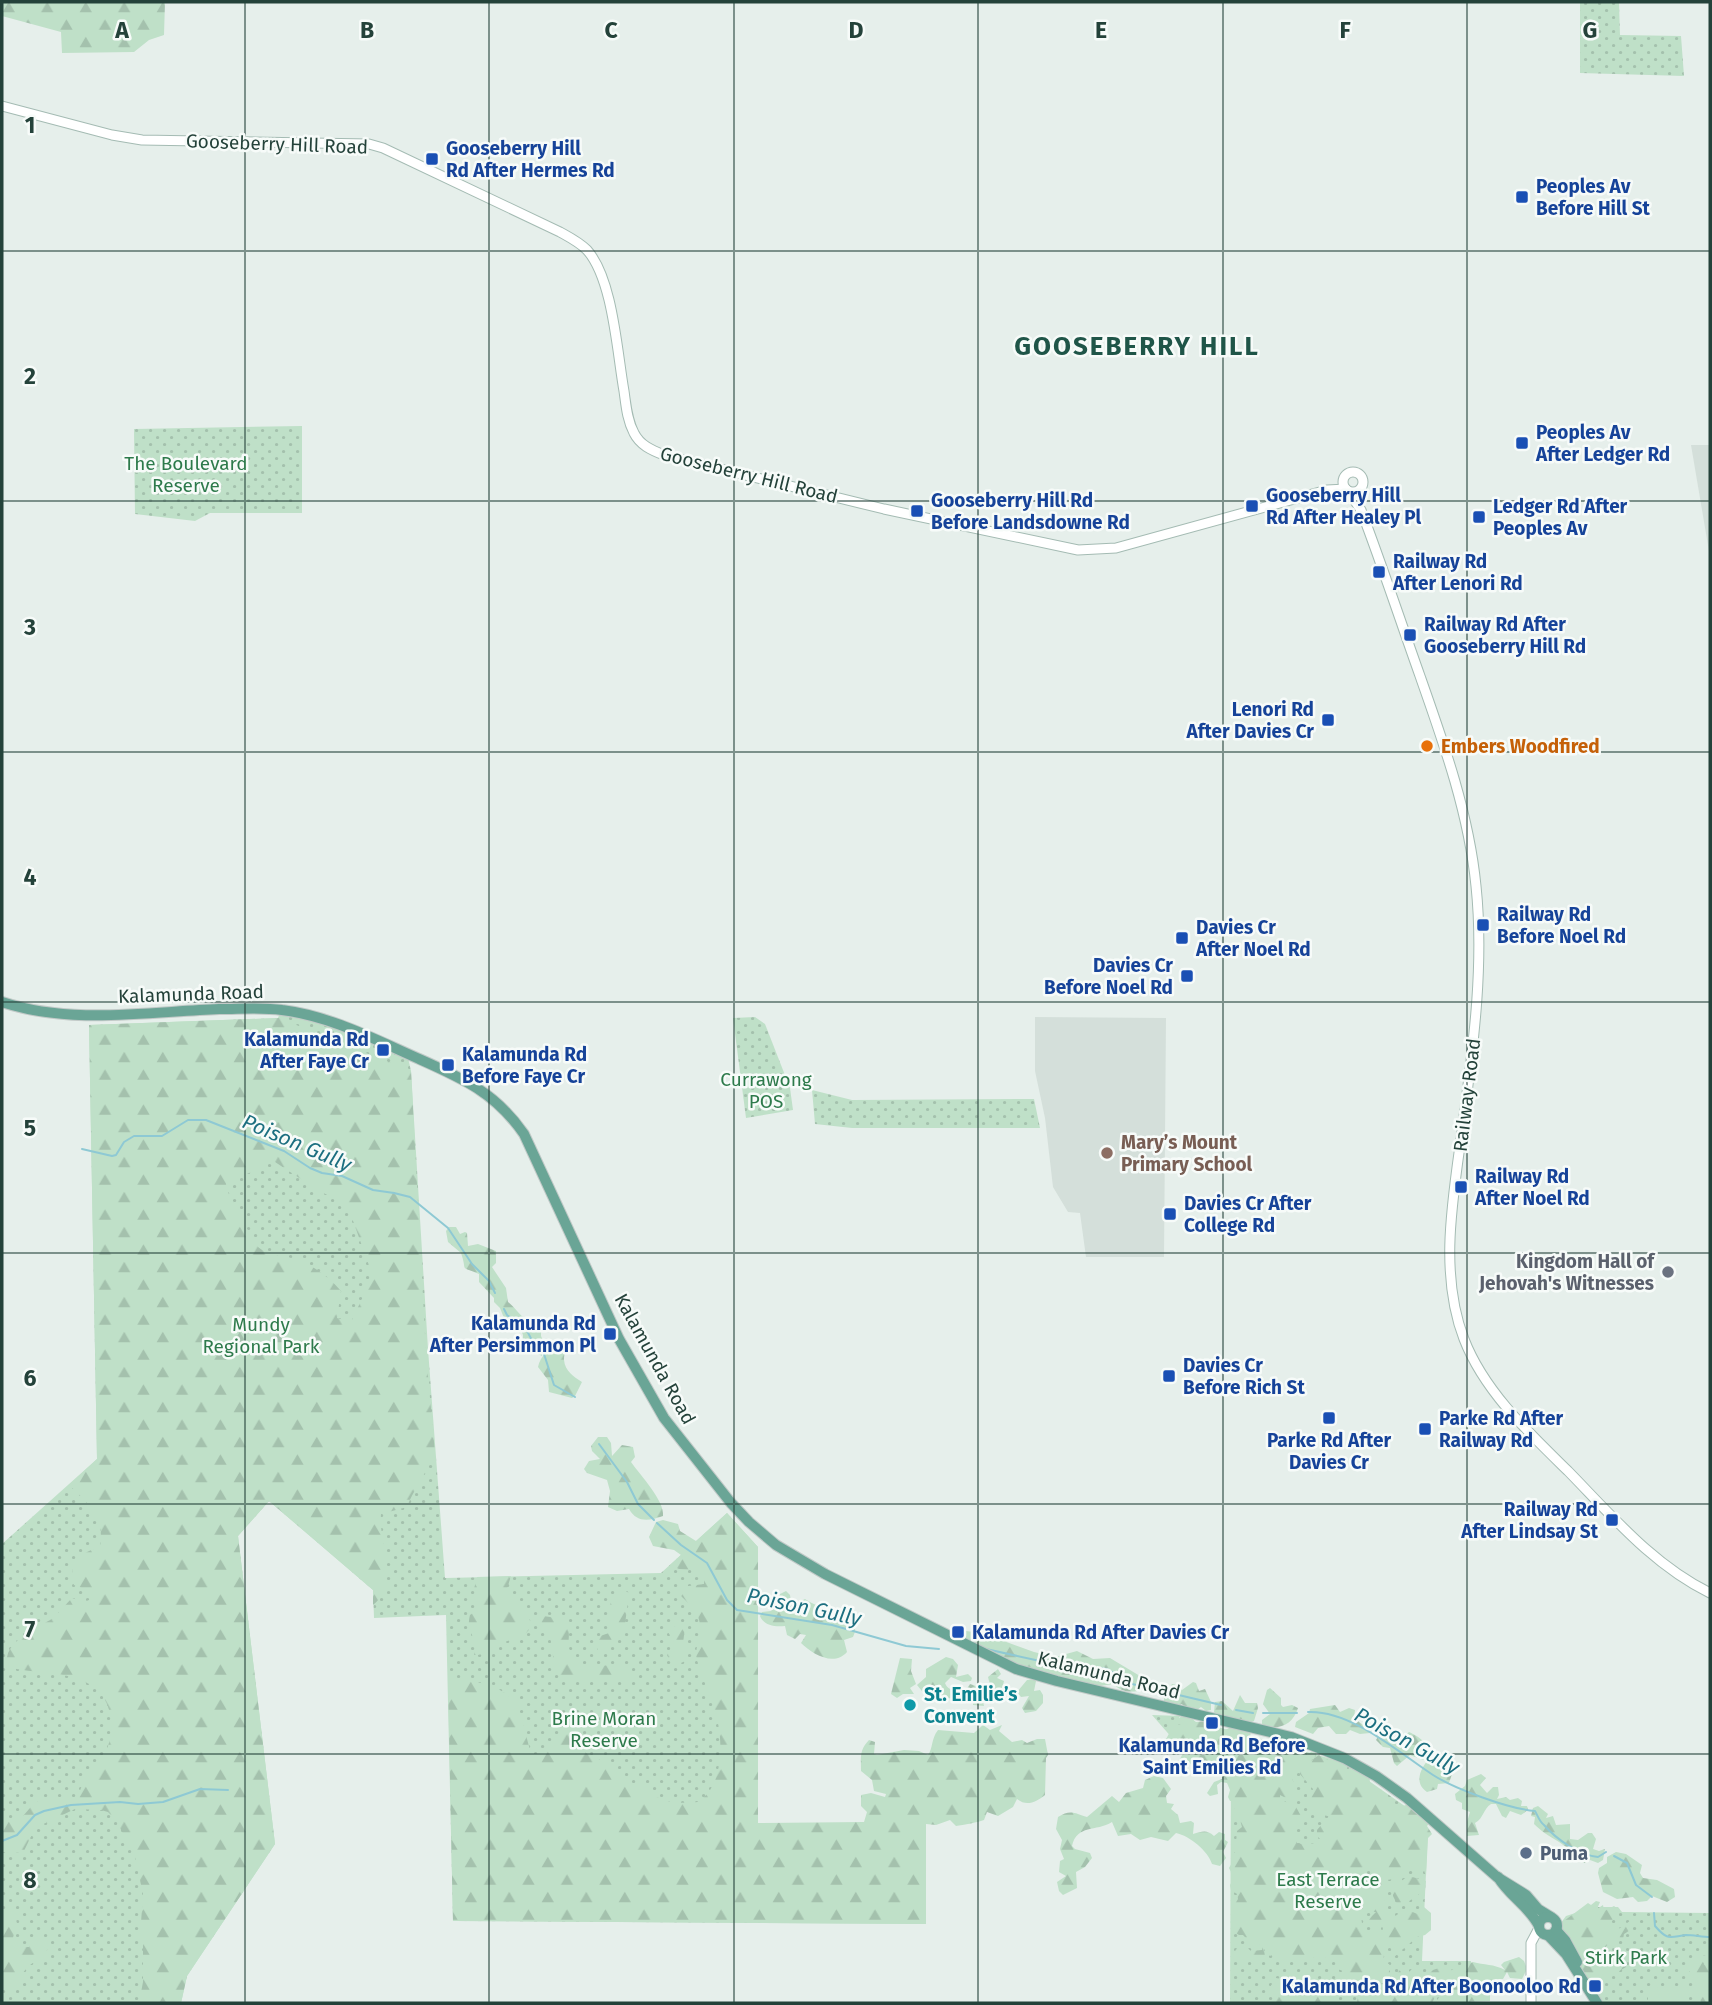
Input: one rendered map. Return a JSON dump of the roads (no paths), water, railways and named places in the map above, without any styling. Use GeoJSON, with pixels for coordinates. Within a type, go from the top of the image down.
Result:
{"type":"FeatureCollection","features":[{"type":"Feature","properties":{"kind":"main road","name":"Kalamunda Road"},"geometry":{"type":"LineString","coordinates":[[2,1002],[45,1013],[80,1015],[244,1008],[281,1009],[316,1016],[353,1030],[475,1085],[503,1108],[524,1134],[620,1339],[664,1418],[731,1503],[763,1534],[792,1556],[825,1574],[1016,1669],[1291,1737],[1344,1758],[1407,1798],[1497,1877],[1526,1895],[1538,1909],[1557,1923],[1545,1931]]}},
{"type":"Feature","properties":{"kind":"main road","name":"Kalamunda Road"},"geometry":{"type":"LineString","coordinates":[[1497,1877],[1545,1931],[1573,1953],[1581,1976],[1597,2003]]}},
{"type":"Feature","properties":{"kind":"street","name":"Gooseberry Hill Road"},"geometry":{"type":"LineString","coordinates":[[2,106],[112,135],[142,140],[369,144],[407,159],[560,232],[578,242],[587,251],[602,275],[629,421],[640,441],[663,455],[884,509],[1078,550],[1116,548],[1328,490],[1347,490]]}},
{"type":"Feature","properties":{"kind":"street"},"geometry":{"type":"LineString","coordinates":[[1349,473],[1358,474],[1363,482],[1359,489],[1347,490],[1344,477],[1349,473]]}},
{"type":"Feature","properties":{"kind":"street","name":"Gooseberry Hill Road"},"geometry":{"type":"LineString","coordinates":[[1328,490],[1344,477]]}},
{"type":"Feature","properties":{"kind":"street","name":"Railway Road"},"geometry":{"type":"LineString","coordinates":[[1359,489],[1361,510],[1443,739],[1463,816],[1476,887],[1476,1021],[1451,1231],[1452,1289],[1462,1333],[1485,1378],[1527,1431],[1654,1558],[1710,1593]]}},
{"type":"Feature","properties":{"kind":"street","name":"Railway Road"},"geometry":{"type":"LineString","coordinates":[[1347,490],[1361,510]]}},
{"type":"Feature","properties":{"kind":"street"},"geometry":{"type":"LineString","coordinates":[[1531,2003],[1532,1953],[1545,1931]]}},
{"type":"Feature","properties":{"kind":"waterway","name":"Poison Gully"},"geometry":{"type":"LineString","coordinates":[[82,1149],[112,1156],[116,1155],[124,1142],[134,1136],[162,1136],[188,1120],[206,1120],[284,1151],[322,1173],[342,1176],[373,1190],[410,1197],[448,1228],[472,1264],[489,1281],[495,1293]]}},
{"type":"Feature","properties":{"kind":"waterway"},"geometry":{"type":"LineString","coordinates":[[504,1309],[507,1315],[526,1329],[535,1346]]}},
{"type":"Feature","properties":{"kind":"waterway","name":"Poison Gully"},"geometry":{"type":"LineString","coordinates":[[544,1354],[554,1385],[575,1397]]}},
{"type":"Feature","properties":{"kind":"waterway","name":"Poison Gully"},"geometry":{"type":"LineString","coordinates":[[599,1444],[627,1482],[638,1504],[654,1520]]}},
{"type":"Feature","properties":{"kind":"waterway","name":"Poison Gully"},"geometry":{"type":"LineString","coordinates":[[657,1523],[681,1545],[707,1563],[727,1600],[737,1610],[832,1625],[906,1646],[939,1649]]}},
{"type":"Feature","properties":{"kind":"waterway","name":"Poison Gully"},"geometry":{"type":"LineString","coordinates":[[986,1649],[1040,1661],[1107,1669],[1132,1684],[1221,1705]]}},
{"type":"Feature","properties":{"kind":"waterway"},"geometry":{"type":"LineString","coordinates":[[1236,1710],[1253,1713]]}},
{"type":"Feature","properties":{"kind":"waterway","name":"Poison Gully"},"geometry":{"type":"LineString","coordinates":[[1308,1712],[1324,1713],[1357,1725],[1433,1775],[1482,1798],[1535,1811],[1549,1830],[1576,1850],[1598,1857],[1606,1852]]}},
{"type":"Feature","properties":{"kind":"waterway","name":"Poison Gully"},"geometry":{"type":"LineString","coordinates":[[1263,1713],[1297,1713]]}},
{"type":"Feature","properties":{"kind":"waterway"},"geometry":{"type":"LineString","coordinates":[[2,1841],[17,1835],[35,1815],[44,1811],[71,1805],[163,1802],[200,1789],[228,1790]]}},
{"type":"Feature","properties":{"kind":"waterway","name":"Poison Gully"},"geometry":{"type":"LineString","coordinates":[[1614,1856],[1627,1863],[1636,1885],[1652,1897]]}},
{"type":"Feature","properties":{"kind":"waterway"},"geometry":{"type":"LineString","coordinates":[[1654,1913],[1655,1926],[1666,1936],[1710,1937]]}},
{"type":"Feature","properties":{"kind":"place","name":"Gooseberry Hill Rd After Hermes Rd"},"geometry":{"type":"Point","coordinates":[432,159]}},
{"type":"Feature","properties":{"kind":"place","name":"Peoples Av Before Hill St"},"geometry":{"type":"Point","coordinates":[1522,197]}},
{"type":"Feature","properties":{"kind":"place","name":"Peoples Av After Ledger Rd"},"geometry":{"type":"Point","coordinates":[1522,443]}},
{"type":"Feature","properties":{"kind":"place","name":"Gooseberry Hill Rd After Healey Pl"},"geometry":{"type":"Point","coordinates":[1252,506]}},
{"type":"Feature","properties":{"kind":"place","name":"Gooseberry Hill Rd Before Landsdowne Rd"},"geometry":{"type":"Point","coordinates":[917,511]}},
{"type":"Feature","properties":{"kind":"place","name":"Ledger Rd After Peoples Av"},"geometry":{"type":"Point","coordinates":[1479,517]}},
{"type":"Feature","properties":{"kind":"place","name":"Railway Rd After Lenori Rd"},"geometry":{"type":"Point","coordinates":[1379,572]}},
{"type":"Feature","properties":{"kind":"place","name":"Railway Rd After Gooseberry Hill Rd"},"geometry":{"type":"Point","coordinates":[1410,635]}},
{"type":"Feature","properties":{"kind":"place","name":"Lenori Rd After Davies Cr"},"geometry":{"type":"Point","coordinates":[1328,720]}},
{"type":"Feature","properties":{"kind":"place","name":"Embers Woodfired"},"geometry":{"type":"Point","coordinates":[1427,746]}},
{"type":"Feature","properties":{"kind":"place","name":"Railway Rd Before Noel Rd"},"geometry":{"type":"Point","coordinates":[1483,925]}},
{"type":"Feature","properties":{"kind":"place","name":"Davies Cr After Noel Rd"},"geometry":{"type":"Point","coordinates":[1182,938]}},
{"type":"Feature","properties":{"kind":"place","name":"Davies Cr Before Noel Rd"},"geometry":{"type":"Point","coordinates":[1187,976]}},
{"type":"Feature","properties":{"kind":"place","name":"Kalamunda Rd After Faye Cr"},"geometry":{"type":"Point","coordinates":[383,1050]}},
{"type":"Feature","properties":{"kind":"place","name":"Kalamunda Rd Before Faye Cr"},"geometry":{"type":"Point","coordinates":[448,1065]}},
{"type":"Feature","properties":{"kind":"place","name":"Mary’s Mount Primary School"},"geometry":{"type":"Point","coordinates":[1107,1153]}},
{"type":"Feature","properties":{"kind":"place","name":"Railway Rd After Noel Rd"},"geometry":{"type":"Point","coordinates":[1461,1187]}},
{"type":"Feature","properties":{"kind":"place","name":"Davies Cr After College Rd"},"geometry":{"type":"Point","coordinates":[1170,1214]}},
{"type":"Feature","properties":{"kind":"place","name":"Kingdom Hall of Jehovah's Witnesses"},"geometry":{"type":"Point","coordinates":[1668,1272]}},
{"type":"Feature","properties":{"kind":"place","name":"Kalamunda Rd After Persimmon Pl"},"geometry":{"type":"Point","coordinates":[610,1334]}},
{"type":"Feature","properties":{"kind":"place","name":"Davies Cr Before Rich St"},"geometry":{"type":"Point","coordinates":[1169,1376]}},
{"type":"Feature","properties":{"kind":"place","name":"Parke Rd After Davies Cr"},"geometry":{"type":"Point","coordinates":[1329,1418]}},
{"type":"Feature","properties":{"kind":"place","name":"Parke Rd After Railway Rd"},"geometry":{"type":"Point","coordinates":[1425,1429]}},
{"type":"Feature","properties":{"kind":"place","name":"Railway Rd After Lindsay St"},"geometry":{"type":"Point","coordinates":[1612,1520]}},
{"type":"Feature","properties":{"kind":"place","name":"Kalamunda Rd After Davies Cr"},"geometry":{"type":"Point","coordinates":[958,1632]}},
{"type":"Feature","properties":{"kind":"place","name":"St. Emilie’s Convent"},"geometry":{"type":"Point","coordinates":[910,1705]}},
{"type":"Feature","properties":{"kind":"place","name":"Kalamunda Rd Before Saint Emilies Rd"},"geometry":{"type":"Point","coordinates":[1212,1723]}},
{"type":"Feature","properties":{"kind":"place","name":"Puma"},"geometry":{"type":"Point","coordinates":[1526,1853]}},
{"type":"Feature","properties":{"kind":"place","name":"Kalamunda Rd After Boonooloo Rd"},"geometry":{"type":"Point","coordinates":[1595,1986]}},
{"type":"Feature","properties":{"kind":"district","name":"GOOSEBERRY HILL"},"geometry":{"type":"Point","coordinates":[1137,346]}},
{"type":"Feature","properties":{"kind":"park label","name":"The Boulevard Reserve"},"geometry":{"type":"Point","coordinates":[186,474]}},
{"type":"Feature","properties":{"kind":"park label","name":"Currawong POS"},"geometry":{"type":"Point","coordinates":[766,1090]}},
{"type":"Feature","properties":{"kind":"park label","name":"Mundy Regional Park"},"geometry":{"type":"Point","coordinates":[261,1335]}},
{"type":"Feature","properties":{"kind":"park label","name":"Brine Moran Reserve"},"geometry":{"type":"Point","coordinates":[604,1729]}},
{"type":"Feature","properties":{"kind":"park label","name":"East Terrace Reserve"},"geometry":{"type":"Point","coordinates":[1328,1890]}},
{"type":"Feature","properties":{"kind":"park label","name":"Stirk Park"},"geometry":{"type":"Point","coordinates":[1626,1957]}}]}
